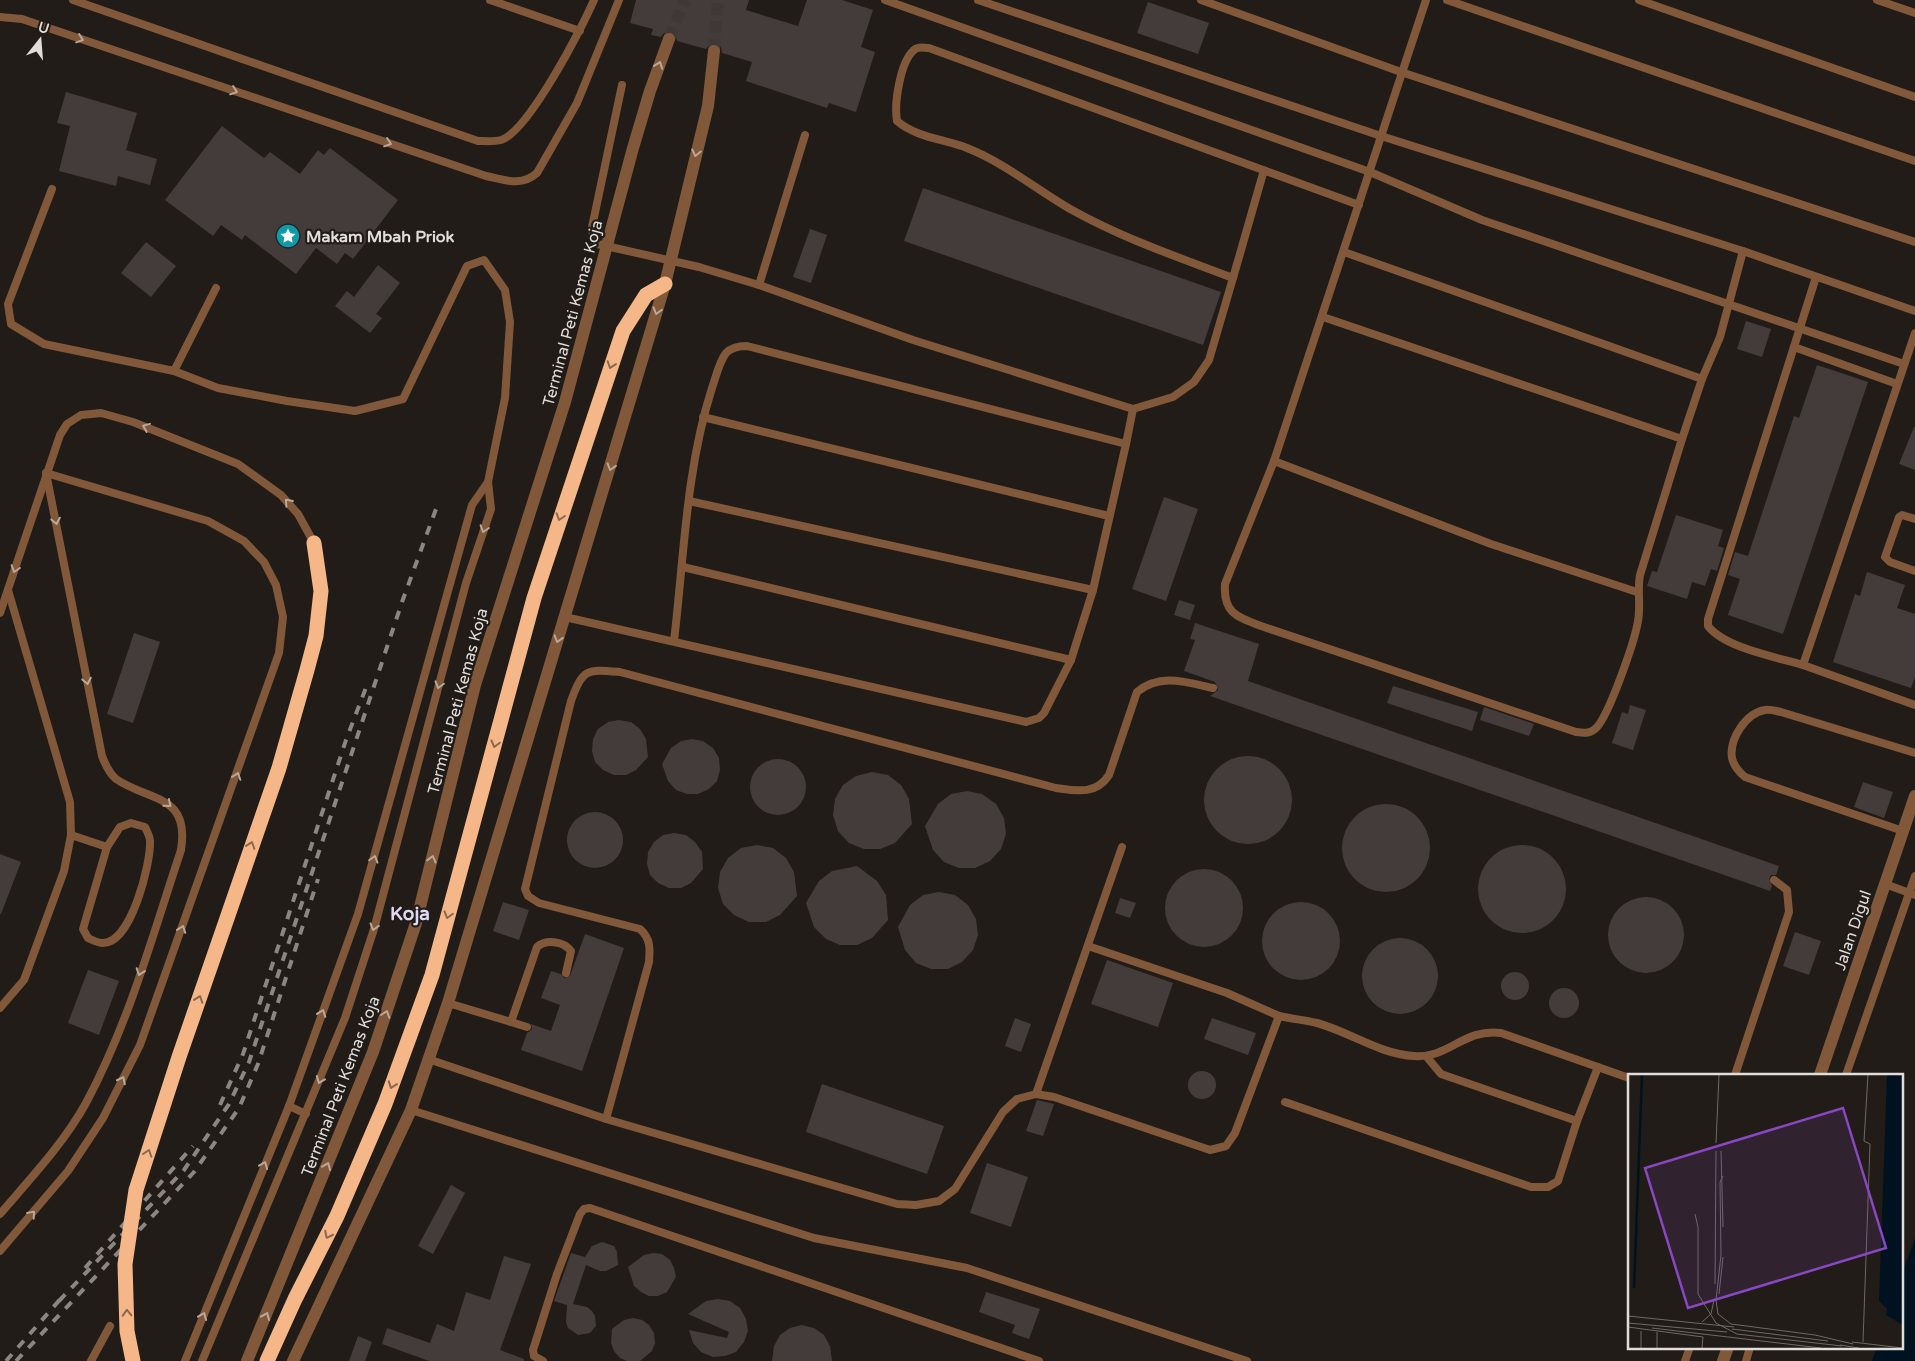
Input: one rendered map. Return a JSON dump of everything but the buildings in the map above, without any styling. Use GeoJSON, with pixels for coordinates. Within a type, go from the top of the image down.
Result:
{"type":"FeatureCollection","features":[{"type":"Feature","properties":{"kind":"highway"},"geometry":{"type":"LineString","coordinates":[[267,1361],[295,1299],[337,1216],[385,1104],[432,975],[534,598],[623,331],[646,295],[665,284]]}},
{"type":"Feature","properties":{"kind":"highway"},"geometry":{"type":"LineString","coordinates":[[133,1361],[127,1331],[125,1264],[136,1190],[179,1058],[279,768],[307,670],[316,636],[321,591],[314,543]]}},
{"type":"Feature","properties":{"kind":"street","name":"Terminal Peti Kemas Koja"},"geometry":{"type":"LineString","coordinates":[[247,1361],[373,1052],[416,923],[475,685],[565,402],[650,91],[669,39]]}},
{"type":"Feature","properties":{"kind":"street"},"geometry":{"type":"LineString","coordinates":[[293,1361],[411,1110],[448,1002],[665,284],[708,106],[714,51]]}},
{"type":"Feature","properties":{"kind":"street","name":"Jalan Digul"},"geometry":{"type":"LineString","coordinates":[[1820,1074],[1915,796]]}},
{"type":"Feature","properties":{"kind":"street"},"geometry":{"type":"LineString","coordinates":[[1723,1361],[1728,1348]]}},
{"type":"Feature","properties":{"kind":"lane"},"geometry":{"type":"LineString","coordinates":[[73,0],[478,141],[502,140],[520,126],[580,31],[594,0]]}},
{"type":"Feature","properties":{"kind":"lane"},"geometry":{"type":"LineString","coordinates":[[490,0],[580,31]]}},
{"type":"Feature","properties":{"kind":"lane"},"geometry":{"type":"LineString","coordinates":[[0,17],[22,19],[486,176],[518,182],[525,181],[536,173],[577,102],[619,0]]}},
{"type":"Feature","properties":{"kind":"lane"},"geometry":{"type":"LineString","coordinates":[[885,0],[1370,172],[1482,220],[1904,364]]}},
{"type":"Feature","properties":{"kind":"lane"},"geometry":{"type":"LineString","coordinates":[[912,9],[915,0]]}},
{"type":"Feature","properties":{"kind":"lane"},"geometry":{"type":"LineString","coordinates":[[978,0],[1381,136],[1743,251],[1915,311]]}},
{"type":"Feature","properties":{"kind":"lane"},"geometry":{"type":"LineString","coordinates":[[1201,0],[1401,72],[1915,242]]}},
{"type":"Feature","properties":{"kind":"lane"},"geometry":{"type":"LineString","coordinates":[[1426,0],[1274,461],[1224,584],[1224,596],[1234,614],[1261,626],[1583,733],[1597,728],[1605,715],[1637,628],[1639,611],[1637,592],[1682,439],[1702,379],[1720,337],[1743,251]]}},
{"type":"Feature","properties":{"kind":"lane"},"geometry":{"type":"LineString","coordinates":[[1446,0],[1915,161]]}},
{"type":"Feature","properties":{"kind":"lane"},"geometry":{"type":"LineString","coordinates":[[1638,0],[1915,97]]}},
{"type":"Feature","properties":{"kind":"lane"},"geometry":{"type":"LineString","coordinates":[[1877,0],[1915,13]]}},
{"type":"Feature","properties":{"kind":"lane"},"geometry":{"type":"LineString","coordinates":[[1233,278],[1164,254],[1121,236],[1070,209],[1036,186],[968,148],[904,127],[897,121],[897,94],[913,51],[919,47],[929,48],[1359,205]]}},
{"type":"Feature","properties":{"kind":"lane"},"geometry":{"type":"LineString","coordinates":[[622,86],[592,227],[593,240],[597,244],[671,260],[759,286],[912,340],[1133,409],[1173,397],[1194,382],[1209,360],[1264,170]]}},
{"type":"Feature","properties":{"kind":"lane"},"geometry":{"type":"LineString","coordinates":[[759,286],[805,135]]}},
{"type":"Feature","properties":{"kind":"lane"},"geometry":{"type":"LineString","coordinates":[[52,189],[8,304],[11,324],[44,344],[174,370],[218,388],[286,401],[355,411],[404,399],[467,266],[484,260],[505,290],[510,322],[505,398],[488,482],[491,509],[466,583],[416,765],[374,929],[345,1018],[202,1361]]}},
{"type":"Feature","properties":{"kind":"lane"},"geometry":{"type":"LineString","coordinates":[[1344,252],[1702,379]]}},
{"type":"Feature","properties":{"kind":"lane"},"geometry":{"type":"LineString","coordinates":[[1816,277],[1708,626],[1715,635],[1728,642],[1802,665],[1915,705]]}},
{"type":"Feature","properties":{"kind":"lane"},"geometry":{"type":"LineString","coordinates":[[174,370],[216,288]]}},
{"type":"Feature","properties":{"kind":"lane"},"geometry":{"type":"LineString","coordinates":[[1323,317],[1682,439]]}},
{"type":"Feature","properties":{"kind":"lane"},"geometry":{"type":"LineString","coordinates":[[1802,665],[1915,333]]}},
{"type":"Feature","properties":{"kind":"lane"},"geometry":{"type":"LineString","coordinates":[[674,641],[689,501],[703,417],[725,354],[738,346],[747,346],[1126,444]]}},
{"type":"Feature","properties":{"kind":"lane"},"geometry":{"type":"LineString","coordinates":[[1794,347],[1897,384]]}},
{"type":"Feature","properties":{"kind":"lane"},"geometry":{"type":"LineString","coordinates":[[565,616],[1026,722],[1039,718],[1044,713],[1071,660],[1093,590],[1133,409]]}},
{"type":"Feature","properties":{"kind":"lane"},"geometry":{"type":"LineString","coordinates":[[0,613],[60,435],[67,424],[81,415],[101,413],[133,422],[238,464],[281,495],[298,514],[314,543]]}},
{"type":"Feature","properties":{"kind":"lane"},"geometry":{"type":"LineString","coordinates":[[703,417],[1109,516]]}},
{"type":"Feature","properties":{"kind":"lane"},"geometry":{"type":"LineString","coordinates":[[1274,461],[1491,544],[1637,592]]}},
{"type":"Feature","properties":{"kind":"lane"},"geometry":{"type":"LineString","coordinates":[[0,1214],[55,1148],[86,1103],[123,1021],[181,850],[184,835],[181,820],[174,809],[161,798],[116,778],[107,768],[102,756],[46,473]]}},
{"type":"Feature","properties":{"kind":"lane"},"geometry":{"type":"LineString","coordinates":[[0,1251],[68,1171],[103,1118],[140,1046],[279,653],[283,617],[276,585],[264,562],[244,541],[208,521],[46,473]]}},
{"type":"Feature","properties":{"kind":"lane"},"geometry":{"type":"LineString","coordinates":[[185,1361],[289,1106],[358,914],[472,505],[488,482]]}},
{"type":"Feature","properties":{"kind":"lane"},"geometry":{"type":"LineString","coordinates":[[689,501],[1093,590]]}},
{"type":"Feature","properties":{"kind":"lane"},"geometry":{"type":"LineString","coordinates":[[1915,519],[1902,515],[1899,517],[1885,557],[1890,562],[1915,571]]}},
{"type":"Feature","properties":{"kind":"lane"},"geometry":{"type":"LineString","coordinates":[[682,567],[1071,660]]}},
{"type":"Feature","properties":{"kind":"lane"},"geometry":{"type":"LineString","coordinates":[[0,1008],[24,980],[64,871],[72,835],[70,802],[8,590]]}},
{"type":"Feature","properties":{"kind":"lane"},"geometry":{"type":"LineString","coordinates":[[606,1119],[649,962],[650,947],[647,935],[640,930],[539,903],[528,896],[525,889],[571,701],[578,684],[585,674],[595,670],[620,672],[1056,788],[1080,791],[1104,784],[1109,775],[1136,692],[1146,684],[1180,680],[1213,688]]}},
{"type":"Feature","properties":{"kind":"lane"},"geometry":{"type":"LineString","coordinates":[[1903,831],[1745,777],[1736,769],[1732,758],[1733,745],[1741,725],[1753,714],[1766,709],[1915,753]]}},
{"type":"Feature","properties":{"kind":"lane"},"geometry":{"type":"LineString","coordinates":[[401,761],[416,765]]}},
{"type":"Feature","properties":{"kind":"lane"},"geometry":{"type":"LineString","coordinates":[[131,823],[145,827],[150,840],[147,872],[137,904],[128,921],[112,940],[103,943],[88,938],[83,929],[107,847],[120,827],[131,823]]}},
{"type":"Feature","properties":{"kind":"lane"},"geometry":{"type":"LineString","coordinates":[[72,835],[107,847]]}},
{"type":"Feature","properties":{"kind":"lane"},"geometry":{"type":"LineString","coordinates":[[1036,1094],[1122,847]]}},
{"type":"Feature","properties":{"kind":"lane"},"geometry":{"type":"LineString","coordinates":[[1846,1074],[1912,893],[1915,876]]}},
{"type":"Feature","properties":{"kind":"lane"},"geometry":{"type":"LineString","coordinates":[[1735,1074],[1789,912],[1787,890],[1774,880]]}},
{"type":"Feature","properties":{"kind":"lane"},"geometry":{"type":"LineString","coordinates":[[1885,884],[1912,893]]}},
{"type":"Feature","properties":{"kind":"lane"},"geometry":{"type":"LineString","coordinates":[[511,1022],[537,947],[543,942],[567,947],[571,951],[566,972]]}},
{"type":"Feature","properties":{"kind":"lane"},"geometry":{"type":"LineString","coordinates":[[1088,946],[1227,992],[1279,1016],[1317,1023],[1370,1045],[1401,1054],[1426,1056],[1449,1048],[1465,1038],[1488,1032],[1523,1040],[1628,1078]]}},
{"type":"Feature","properties":{"kind":"lane"},"geometry":{"type":"LineString","coordinates":[[448,1002],[527,1027]]}},
{"type":"Feature","properties":{"kind":"lane"},"geometry":{"type":"LineString","coordinates":[[428,1059],[606,1119],[897,1204],[916,1205],[939,1201],[954,1189],[1003,1112],[1017,1100],[1036,1094],[1054,1097],[1210,1150],[1218,1150],[1231,1141],[1235,1133],[1279,1016]]}},
{"type":"Feature","properties":{"kind":"lane"},"geometry":{"type":"LineString","coordinates":[[1426,1056],[1441,1074],[1577,1121]]}},
{"type":"Feature","properties":{"kind":"lane"},"geometry":{"type":"LineString","coordinates":[[1285,1102],[1531,1186],[1548,1187],[1558,1181],[1577,1121],[1598,1067]]}},
{"type":"Feature","properties":{"kind":"lane"},"geometry":{"type":"LineString","coordinates":[[289,1106],[306,1114]]}},
{"type":"Feature","properties":{"kind":"lane"},"geometry":{"type":"LineString","coordinates":[[411,1110],[814,1238],[966,1268],[1247,1361]]}},
{"type":"Feature","properties":{"kind":"lane"},"geometry":{"type":"LineString","coordinates":[[543,1361],[534,1356],[533,1350],[557,1274],[580,1214],[584,1209],[590,1208],[1039,1361]]}},
{"type":"Feature","properties":{"kind":"lane"},"geometry":{"type":"LineString","coordinates":[[91,1361],[110,1326]]}},
{"type":"Feature","properties":{"kind":"lane"},"geometry":{"type":"LineString","coordinates":[[1685,1361],[1690,1348]]}},
{"type":"Feature","properties":{"kind":"lane"},"geometry":{"type":"LineString","coordinates":[[1746,1361],[1750,1348]]}},
{"type":"Feature","properties":{"kind":"water"},"geometry":{"type":"Polygon","coordinates":[[[1915,1238],[1915,1361],[1872,1361],[1877,1348],[1902,1348],[1902,1274],[1915,1238]]]}},
{"type":"Feature","properties":{"kind":"tunnel"},"geometry":{"type":"LineString","coordinates":[[669,39],[685,0]]}},
{"type":"Feature","properties":{"kind":"tunnel"},"geometry":{"type":"LineString","coordinates":[[714,51],[718,0]]}},
{"type":"Feature","properties":{"kind":"railway"},"geometry":{"type":"LineString","coordinates":[[59,1301],[184,1170],[229,1104],[249,1062],[402,602],[436,509]]}},
{"type":"Feature","properties":{"kind":"railway"},"geometry":{"type":"LineString","coordinates":[[220,1105],[243,1054],[346,740],[367,685]]}},
{"type":"Feature","properties":{"kind":"railway"},"geometry":{"type":"LineString","coordinates":[[16,1361],[194,1172],[239,1108],[258,1064],[318,879]]}},
{"type":"Feature","properties":{"kind":"railway"},"geometry":{"type":"LineString","coordinates":[[85,1268],[193,1146]]}},
{"type":"Feature","properties":{"kind":"railway"},"geometry":{"type":"LineString","coordinates":[[6,1361],[64,1295]]}},
{"type":"Feature","properties":{"kind":"place","name":"Makam Mbah Priok"},"geometry":{"type":"Point","coordinates":[288,236]}},
{"type":"Feature","properties":{"kind":"district","name":"Koja"},"geometry":{"type":"Point","coordinates":[410,913]}}]}
